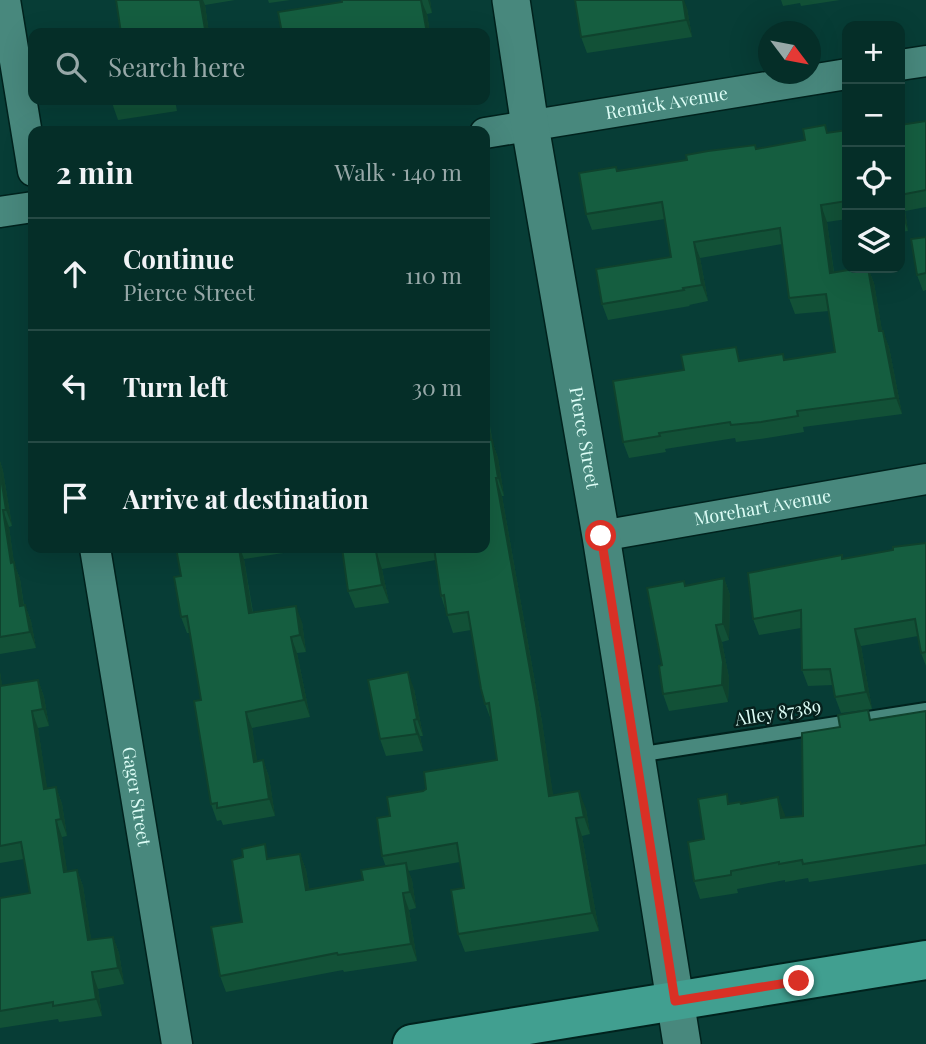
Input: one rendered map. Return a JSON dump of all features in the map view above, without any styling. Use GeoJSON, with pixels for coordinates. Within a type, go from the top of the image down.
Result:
{"type":"FeatureCollection","features":[{"type":"Feature","properties":{"kind":"main road"},"geometry":{"type":"LineString","coordinates":[[412,1044],[926,960]]}},
{"type":"Feature","properties":{"kind":"street"},"geometry":{"type":"LineString","coordinates":[[5,0],[28,140]]}},
{"type":"Feature","properties":{"kind":"street","name":"Pierce Street"},"geometry":{"type":"LineString","coordinates":[[511,0],[530,126],[601,536],[681,1044]]}},
{"type":"Feature","properties":{"kind":"street"},"geometry":{"type":"LineString","coordinates":[[905,64],[926,61]]}},
{"type":"Feature","properties":{"kind":"street","name":"Remick Avenue"},"geometry":{"type":"LineString","coordinates":[[490,132],[842,75]]}},
{"type":"Feature","properties":{"kind":"street"},"geometry":{"type":"LineString","coordinates":[[0,212],[28,208]]}},
{"type":"Feature","properties":{"kind":"street","name":"Morehart Avenue"},"geometry":{"type":"LineString","coordinates":[[601,536],[926,479]]}},
{"type":"Feature","properties":{"kind":"street","name":"Gager Street"},"geometry":{"type":"LineString","coordinates":[[96,553],[177,1044]]}},
{"type":"Feature","properties":{"kind":"lane","name":"Alley 87389"},"geometry":{"type":"LineString","coordinates":[[636,755],[926,710]]}},
{"type":"Feature","properties":{"kind":"building"},"geometry":{"type":"Polygon","coordinates":[[[116,0],[200,0],[205,28],[120,28],[116,0]]]}},
{"type":"Feature","properties":{"kind":"building"},"geometry":{"type":"Polygon","coordinates":[[[421,0],[426,28],[281,28],[278,12],[342,2],[421,0]]]}},
{"type":"Feature","properties":{"kind":"building"},"geometry":{"type":"Polygon","coordinates":[[[575,0],[683,0],[686,20],[581,37],[575,0]]]}},
{"type":"Feature","properties":{"kind":"building"},"geometry":{"type":"Polygon","coordinates":[[[926,121],[926,190],[905,194],[905,147],[905,124],[926,121]]]}},
{"type":"Feature","properties":{"kind":"building"},"geometry":{"type":"Polygon","coordinates":[[[825,125],[827,133],[842,131],[842,202],[821,205],[830,273],[869,273],[879,331],[883,331],[896,398],[797,411],[798,416],[761,422],[731,425],[730,422],[659,433],[660,436],[623,442],[613,381],[684,370],[681,355],[736,347],[739,361],[783,354],[784,360],[835,352],[826,294],[789,298],[780,228],[694,242],[702,285],[602,304],[596,269],[671,257],[662,202],[586,214],[579,173],[616,167],[617,171],[687,160],[686,155],[708,151],[755,145],[756,149],[805,140],[803,129],[825,125]]]}},
{"type":"Feature","properties":{"kind":"building"},"geometry":{"type":"Polygon","coordinates":[[[926,237],[926,273],[917,275],[911,239],[926,237]]]}},
{"type":"Feature","properties":{"kind":"building"},"geometry":{"type":"Polygon","coordinates":[[[492,440],[549,796],[579,791],[584,817],[576,818],[592,913],[458,934],[451,890],[464,888],[457,843],[382,856],[377,818],[390,816],[387,797],[426,789],[424,772],[497,760],[489,703],[485,704],[481,689],[468,612],[447,615],[444,595],[441,596],[435,553],[490,553],[492,440]]]}},
{"type":"Feature","properties":{"kind":"building"},"geometry":{"type":"Polygon","coordinates":[[[0,471],[11,563],[14,562],[20,606],[25,605],[30,632],[0,637],[0,471]]]}},
{"type":"Feature","properties":{"kind":"building"},"geometry":{"type":"Polygon","coordinates":[[[926,543],[926,652],[921,653],[915,619],[855,629],[866,692],[835,697],[830,669],[802,670],[801,610],[753,619],[748,573],[842,555],[842,559],[893,550],[893,547],[926,543]]]}},
{"type":"Feature","properties":{"kind":"building"},"geometry":{"type":"Polygon","coordinates":[[[177,553],[240,553],[249,613],[296,606],[300,635],[291,637],[304,700],[246,712],[254,762],[263,760],[269,799],[217,808],[217,803],[211,804],[194,701],[201,700],[187,616],[181,617],[174,577],[181,576],[177,553]]]}},
{"type":"Feature","properties":{"kind":"building"},"geometry":{"type":"Polygon","coordinates":[[[343,553],[376,553],[382,585],[348,591],[343,553]]]}},
{"type":"Feature","properties":{"kind":"building"},"geometry":{"type":"Polygon","coordinates":[[[724,578],[723,624],[716,625],[723,662],[722,685],[663,694],[659,666],[662,665],[647,588],[684,581],[685,586],[724,578]]]}},
{"type":"Feature","properties":{"kind":"building"},"geometry":{"type":"Polygon","coordinates":[[[408,672],[417,719],[414,720],[417,734],[380,739],[368,680],[408,672]]]}},
{"type":"Feature","properties":{"kind":"building"},"geometry":{"type":"Polygon","coordinates":[[[38,680],[43,709],[32,711],[44,789],[56,787],[61,819],[56,820],[64,872],[77,870],[88,940],[113,937],[118,968],[92,972],[96,999],[53,1006],[53,1002],[0,1011],[0,898],[30,893],[21,842],[0,846],[0,686],[38,680]]]}},
{"type":"Feature","properties":{"kind":"building"},"geometry":{"type":"Polygon","coordinates":[[[868,710],[870,720],[926,711],[926,845],[803,864],[802,860],[779,862],[731,871],[731,875],[694,881],[688,842],[704,839],[698,799],[727,794],[728,804],[741,804],[778,797],[781,818],[803,816],[802,733],[840,727],[838,715],[868,710]]]}},
{"type":"Feature","properties":{"kind":"building"},"geometry":{"type":"Polygon","coordinates":[[[265,844],[267,859],[300,854],[306,890],[363,880],[361,870],[406,863],[410,892],[403,893],[411,944],[338,955],[337,953],[220,976],[211,927],[242,922],[232,860],[243,857],[242,849],[265,844]]]}},
{"type":"Feature","properties":{"kind":"route"},"geometry":{"type":"LineString","coordinates":[[601,536],[675,1001],[799,981]]}}]}
